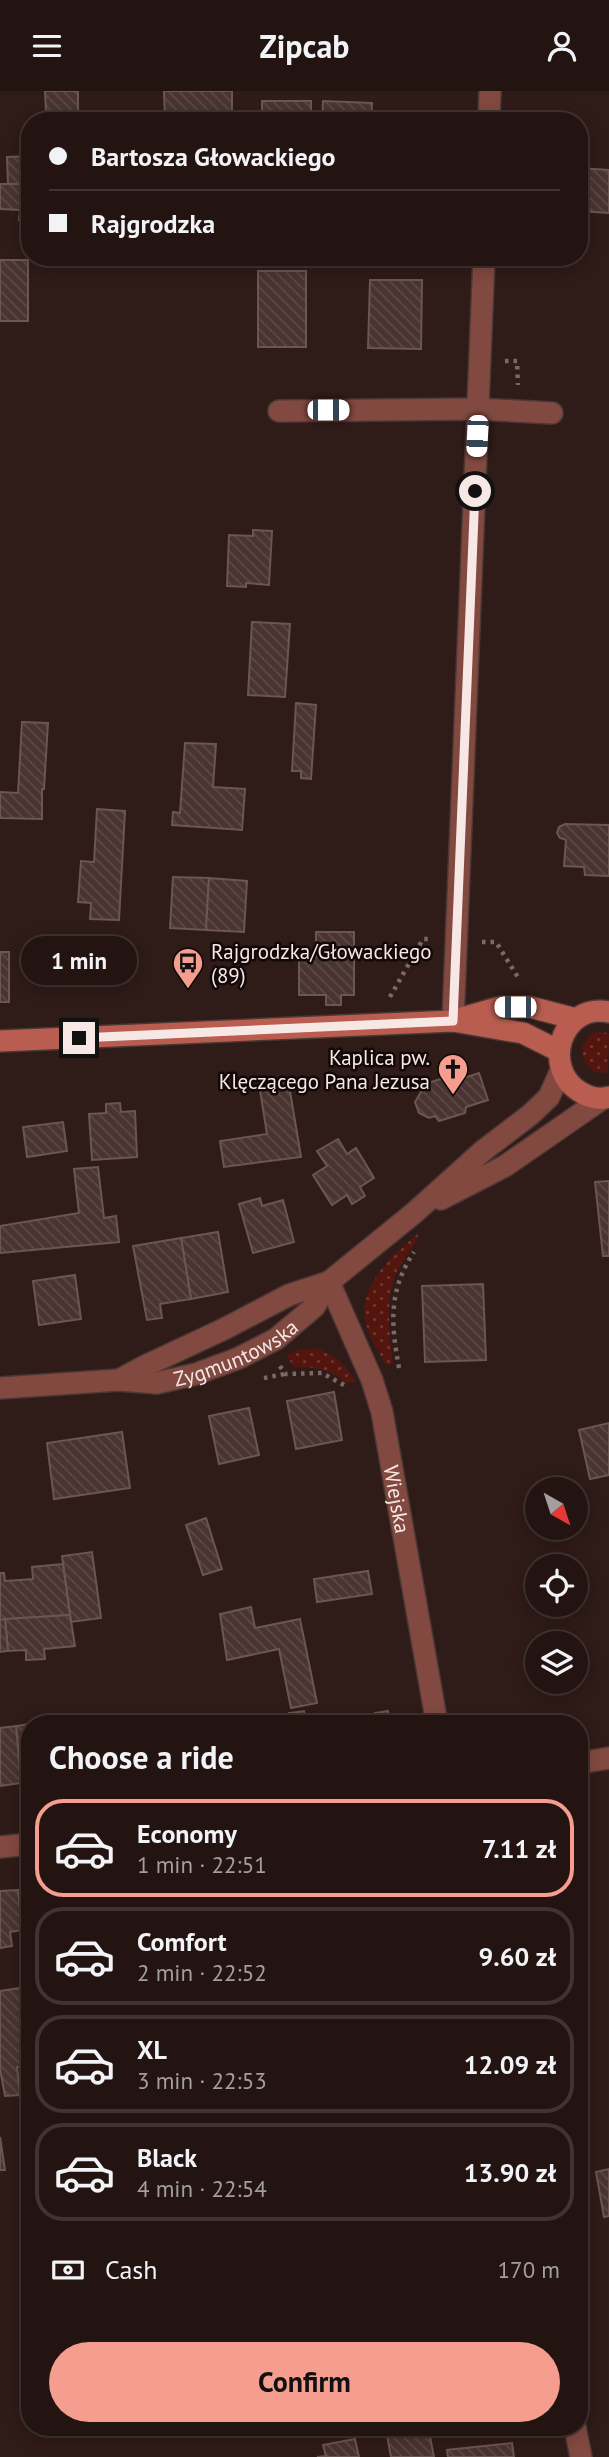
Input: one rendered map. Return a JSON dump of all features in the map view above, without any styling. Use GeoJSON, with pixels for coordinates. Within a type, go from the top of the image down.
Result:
{"type":"FeatureCollection","features":[{"type":"Feature","properties":{"kind":"street"},"geometry":{"type":"LineString","coordinates":[[489,112],[490,91]]}},
{"type":"Feature","properties":{"kind":"street"},"geometry":{"type":"LineString","coordinates":[[453,1021],[484,266]]}},
{"type":"Feature","properties":{"kind":"street"},"geometry":{"type":"LineString","coordinates":[[278,411],[478,409],[552,413]]}},
{"type":"Feature","properties":{"kind":"street"},"geometry":{"type":"LineString","coordinates":[[453,1021],[499,1007],[530,1007],[576,1019]]}},
{"type":"Feature","properties":{"kind":"street"},"geometry":{"type":"LineString","coordinates":[[605,1098],[578,1091],[568,1082],[560,1060],[564,1033],[576,1019],[589,1013],[609,1012]]}},
{"type":"Feature","properties":{"kind":"street"},"geometry":{"type":"LineString","coordinates":[[0,1041],[453,1021],[523,1033],[560,1060]]}},
{"type":"Feature","properties":{"kind":"street","name":"Zygmuntowska"},"geometry":{"type":"LineString","coordinates":[[0,1388],[119,1380],[157,1383],[197,1374],[239,1359],[276,1339],[314,1307],[329,1282],[549,1097],[560,1060]]}},
{"type":"Feature","properties":{"kind":"street","name":"Zygmuntowska"},"geometry":{"type":"LineString","coordinates":[[414,1213],[505,1166],[605,1098]]}},
{"type":"Feature","properties":{"kind":"street","name":"Zygmuntowska"},"geometry":{"type":"LineString","coordinates":[[119,1380],[289,1295],[329,1282]]}},
{"type":"Feature","properties":{"kind":"street","name":"Wiejska"},"geometry":{"type":"LineString","coordinates":[[329,1282],[372,1380],[382,1412],[435,1715]]}},
{"type":"Feature","properties":{"kind":"street"},"geometry":{"type":"LineString","coordinates":[[588,1762],[609,1758]]}},
{"type":"Feature","properties":{"kind":"street"},"geometry":{"type":"LineString","coordinates":[[0,1847],[21,1845]]}},
{"type":"Feature","properties":{"kind":"street"},"geometry":{"type":"LineString","coordinates":[[577,2436],[581,2457]]}},
{"type":"Feature","properties":{"kind":"path"},"geometry":{"type":"LineString","coordinates":[[388,999],[423,939],[496,942],[524,986]]}},
{"type":"Feature","properties":{"kind":"shaded area"},"geometry":{"type":"Polygon","coordinates":[[[596,1032],[609,1033],[608,1073],[594,1072],[584,1062],[582,1047],[590,1035],[596,1032]]]}},
{"type":"Feature","properties":{"kind":"shaded area"},"geometry":{"type":"Polygon","coordinates":[[[419,1233],[400,1266],[392,1289],[389,1327],[393,1363],[387,1366],[367,1327],[364,1313],[366,1299],[387,1262],[419,1233]]]}},
{"type":"Feature","properties":{"kind":"shaded area"},"geometry":{"type":"Polygon","coordinates":[[[315,1348],[339,1361],[356,1381],[346,1383],[322,1370],[294,1367],[286,1355],[315,1348]]]}},
{"type":"Feature","properties":{"kind":"building"},"geometry":{"type":"Polygon","coordinates":[[[45,91],[78,91],[78,111],[46,112],[45,91]]]}},
{"type":"Feature","properties":{"kind":"building"},"geometry":{"type":"Polygon","coordinates":[[[164,91],[232,91],[232,112],[165,112],[164,91]]]}},
{"type":"Feature","properties":{"kind":"building"},"geometry":{"type":"Polygon","coordinates":[[[262,101],[311,101],[311,112],[262,112],[262,101]]]}},
{"type":"Feature","properties":{"kind":"building"},"geometry":{"type":"Polygon","coordinates":[[[323,101],[372,103],[372,112],[322,112],[323,101]]]}},
{"type":"Feature","properties":{"kind":"building"},"geometry":{"type":"Polygon","coordinates":[[[21,156],[21,184],[8,185],[7,157],[21,156]]]}},
{"type":"Feature","properties":{"kind":"building"},"geometry":{"type":"Polygon","coordinates":[[[588,169],[609,170],[609,213],[588,212],[588,169]]]}},
{"type":"Feature","properties":{"kind":"building"},"geometry":{"type":"Polygon","coordinates":[[[0,184],[21,184],[21,220],[20,210],[0,209],[0,184]]]}},
{"type":"Feature","properties":{"kind":"building"},"geometry":{"type":"Polygon","coordinates":[[[0,260],[21,260],[21,266],[28,266],[28,321],[0,321],[0,260]]]}},
{"type":"Feature","properties":{"kind":"building"},"geometry":{"type":"Polygon","coordinates":[[[258,271],[306,271],[306,347],[258,347],[258,271]]]}},
{"type":"Feature","properties":{"kind":"building"},"geometry":{"type":"Polygon","coordinates":[[[370,280],[422,280],[421,349],[368,348],[370,280]]]}},
{"type":"Feature","properties":{"kind":"building"},"geometry":{"type":"Polygon","coordinates":[[[253,530],[272,531],[269,585],[246,583],[246,587],[227,586],[229,535],[253,536],[253,530]]]}},
{"type":"Feature","properties":{"kind":"building"},"geometry":{"type":"Polygon","coordinates":[[[252,622],[290,624],[285,697],[248,695],[252,622]]]}},
{"type":"Feature","properties":{"kind":"building"},"geometry":{"type":"Polygon","coordinates":[[[296,703],[316,705],[311,779],[301,778],[301,771],[292,771],[296,703]]]}},
{"type":"Feature","properties":{"kind":"building"},"geometry":{"type":"Polygon","coordinates":[[[22,722],[48,723],[42,819],[0,818],[0,792],[18,793],[22,722]]]}},
{"type":"Feature","properties":{"kind":"building"},"geometry":{"type":"Polygon","coordinates":[[[185,743],[216,744],[213,787],[245,789],[242,830],[172,825],[173,812],[180,813],[185,743]]]}},
{"type":"Feature","properties":{"kind":"building"},"geometry":{"type":"Polygon","coordinates":[[[97,809],[125,811],[119,920],[90,919],[91,903],[78,902],[81,861],[94,862],[97,809]]]}},
{"type":"Feature","properties":{"kind":"building"},"geometry":{"type":"Polygon","coordinates":[[[565,824],[609,825],[609,876],[585,875],[584,867],[564,866],[566,840],[560,838],[557,833],[559,827],[565,824]]]}},
{"type":"Feature","properties":{"kind":"building"},"geometry":{"type":"Polygon","coordinates":[[[173,877],[209,878],[206,930],[170,928],[173,877]]]}},
{"type":"Feature","properties":{"kind":"building"},"geometry":{"type":"Polygon","coordinates":[[[209,878],[247,881],[244,932],[206,930],[209,878]]]}},
{"type":"Feature","properties":{"kind":"building"},"geometry":{"type":"Polygon","coordinates":[[[316,932],[354,932],[354,995],[341,995],[341,1005],[326,1005],[326,995],[299,995],[299,957],[316,957],[316,932]]]}},
{"type":"Feature","properties":{"kind":"building"},"geometry":{"type":"Polygon","coordinates":[[[0,952],[9,952],[9,1002],[0,1002],[0,952]]]}},
{"type":"Feature","properties":{"kind":"building","name":"Kaplica pw. Klęczącego Pana Jezusa"},"geometry":{"type":"Polygon","coordinates":[[[479,1073],[488,1100],[466,1107],[465,1113],[439,1121],[435,1116],[429,1118],[419,1113],[415,1102],[421,1092],[426,1090],[428,1083],[453,1075],[458,1080],[479,1073]]]}},
{"type":"Feature","properties":{"kind":"building"},"geometry":{"type":"Polygon","coordinates":[[[288,1079],[301,1157],[224,1167],[220,1141],[267,1134],[259,1084],[288,1079]]]}},
{"type":"Feature","properties":{"kind":"building"},"geometry":{"type":"Polygon","coordinates":[[[120,1103],[121,1112],[135,1111],[137,1157],[92,1160],[89,1114],[106,1113],[106,1104],[120,1103]]]}},
{"type":"Feature","properties":{"kind":"building"},"geometry":{"type":"Polygon","coordinates":[[[63,1122],[67,1151],[27,1157],[23,1127],[63,1122]]]}},
{"type":"Feature","properties":{"kind":"building"},"geometry":{"type":"Polygon","coordinates":[[[338,1139],[347,1154],[356,1148],[374,1178],[360,1187],[365,1196],[352,1204],[347,1195],[332,1205],[313,1175],[327,1166],[317,1151],[338,1139]]]}},
{"type":"Feature","properties":{"kind":"building"},"geometry":{"type":"Polygon","coordinates":[[[98,1167],[104,1218],[116,1216],[119,1242],[0,1253],[0,1226],[79,1213],[74,1169],[98,1167]]]}},
{"type":"Feature","properties":{"kind":"building"},"geometry":{"type":"Polygon","coordinates":[[[609,1181],[609,1256],[603,1256],[595,1182],[609,1181]]]}},
{"type":"Feature","properties":{"kind":"building"},"geometry":{"type":"Polygon","coordinates":[[[260,1198],[262,1206],[283,1200],[294,1242],[253,1253],[239,1204],[260,1198]]]}},
{"type":"Feature","properties":{"kind":"building"},"geometry":{"type":"Polygon","coordinates":[[[218,1232],[228,1292],[191,1299],[181,1238],[218,1232]]]}},
{"type":"Feature","properties":{"kind":"building"},"geometry":{"type":"Polygon","coordinates":[[[181,1238],[191,1299],[160,1304],[162,1318],[147,1320],[133,1246],[181,1238]]]}},
{"type":"Feature","properties":{"kind":"building"},"geometry":{"type":"Polygon","coordinates":[[[75,1275],[81,1319],[39,1325],[33,1281],[75,1275]]]}},
{"type":"Feature","properties":{"kind":"building"},"geometry":{"type":"Polygon","coordinates":[[[483,1284],[486,1360],[425,1362],[422,1286],[483,1284]]]}},
{"type":"Feature","properties":{"kind":"building"},"geometry":{"type":"Polygon","coordinates":[[[334,1392],[342,1440],[296,1449],[287,1401],[334,1392]]]}},
{"type":"Feature","properties":{"kind":"building"},"geometry":{"type":"Polygon","coordinates":[[[249,1408],[259,1455],[219,1464],[209,1416],[249,1408]]]}},
{"type":"Feature","properties":{"kind":"building"},"geometry":{"type":"Polygon","coordinates":[[[609,1423],[609,1475],[590,1479],[579,1430],[609,1423]]]}},
{"type":"Feature","properties":{"kind":"building"},"geometry":{"type":"Polygon","coordinates":[[[122,1432],[130,1488],[54,1499],[47,1443],[122,1432]]]}},
{"type":"Feature","properties":{"kind":"building"},"geometry":{"type":"Polygon","coordinates":[[[206,1518],[222,1569],[203,1575],[186,1525],[206,1518]]]}},
{"type":"Feature","properties":{"kind":"building"},"geometry":{"type":"Polygon","coordinates":[[[92,1552],[101,1618],[71,1622],[62,1556],[92,1552]]]}},
{"type":"Feature","properties":{"kind":"building"},"geometry":{"type":"Polygon","coordinates":[[[63,1564],[70,1615],[0,1620],[0,1573],[4,1573],[5,1581],[33,1579],[32,1567],[63,1564]]]}},
{"type":"Feature","properties":{"kind":"building"},"geometry":{"type":"Polygon","coordinates":[[[368,1571],[372,1594],[317,1602],[314,1579],[368,1571]]]}},
{"type":"Feature","properties":{"kind":"building"},"geometry":{"type":"Polygon","coordinates":[[[251,1607],[255,1628],[300,1619],[317,1703],[291,1708],[279,1649],[227,1660],[220,1614],[251,1607]]]}},
{"type":"Feature","properties":{"kind":"building"},"geometry":{"type":"Polygon","coordinates":[[[70,1615],[75,1646],[44,1649],[45,1659],[26,1660],[26,1650],[8,1651],[5,1619],[70,1615]]]}},
{"type":"Feature","properties":{"kind":"building"},"geometry":{"type":"Polygon","coordinates":[[[5,1619],[8,1651],[0,1652],[0,1620],[5,1619]]]}},
{"type":"Feature","properties":{"kind":"building"},"geometry":{"type":"Polygon","coordinates":[[[304,1711],[305,1715],[289,1715],[304,1711]]]}},
{"type":"Feature","properties":{"kind":"building"},"geometry":{"type":"Polygon","coordinates":[[[388,1711],[389,1715],[375,1715],[388,1711]]]}},
{"type":"Feature","properties":{"kind":"building"},"geometry":{"type":"Polygon","coordinates":[[[21,1725],[21,1783],[16,1726],[21,1725]]]}},
{"type":"Feature","properties":{"kind":"building"},"geometry":{"type":"Polygon","coordinates":[[[16,1726],[21,1783],[0,1786],[0,1728],[16,1726]]]}},
{"type":"Feature","properties":{"kind":"building"},"geometry":{"type":"Polygon","coordinates":[[[18,1890],[21,1930],[10,1932],[12,1946],[0,1948],[0,1891],[18,1890]]]}},
{"type":"Feature","properties":{"kind":"building"},"geometry":{"type":"Polygon","coordinates":[[[21,1988],[21,2067],[17,2067],[20,2095],[5,2096],[0,2069],[0,1991],[21,1988]]]}},
{"type":"Feature","properties":{"kind":"building"},"geometry":{"type":"Polygon","coordinates":[[[0,2137],[5,2170],[0,2170],[0,2137]]]}},
{"type":"Feature","properties":{"kind":"building"},"geometry":{"type":"Polygon","coordinates":[[[609,2169],[609,2216],[604,2217],[596,2172],[609,2169]]]}},
{"type":"Feature","properties":{"kind":"building"},"geometry":{"type":"Polygon","coordinates":[[[387,2436],[430,2436],[434,2457],[391,2457],[387,2436]]]}},
{"type":"Feature","properties":{"kind":"building"},"geometry":{"type":"Polygon","coordinates":[[[355,2439],[359,2457],[317,2457],[326,2456],[323,2445],[355,2439]]]}},
{"type":"Feature","properties":{"kind":"building"},"geometry":{"type":"Polygon","coordinates":[[[512,2443],[514,2457],[448,2457],[447,2450],[512,2443]]]}},
{"type":"Feature","properties":{"kind":"place","name":"Rajgrodzka/Głowackiego (89)"},"geometry":{"type":"Point","coordinates":[188,990]}},
{"type":"Feature","properties":{"kind":"place","name":"Kaplica pw. Klęczącego Pana Jezusa"},"geometry":{"type":"Point","coordinates":[453,1096]}},
{"type":"Feature","properties":{"kind":"route"},"geometry":{"type":"LineString","coordinates":[[79,1038],[453,1021],[475,491]]}}]}
